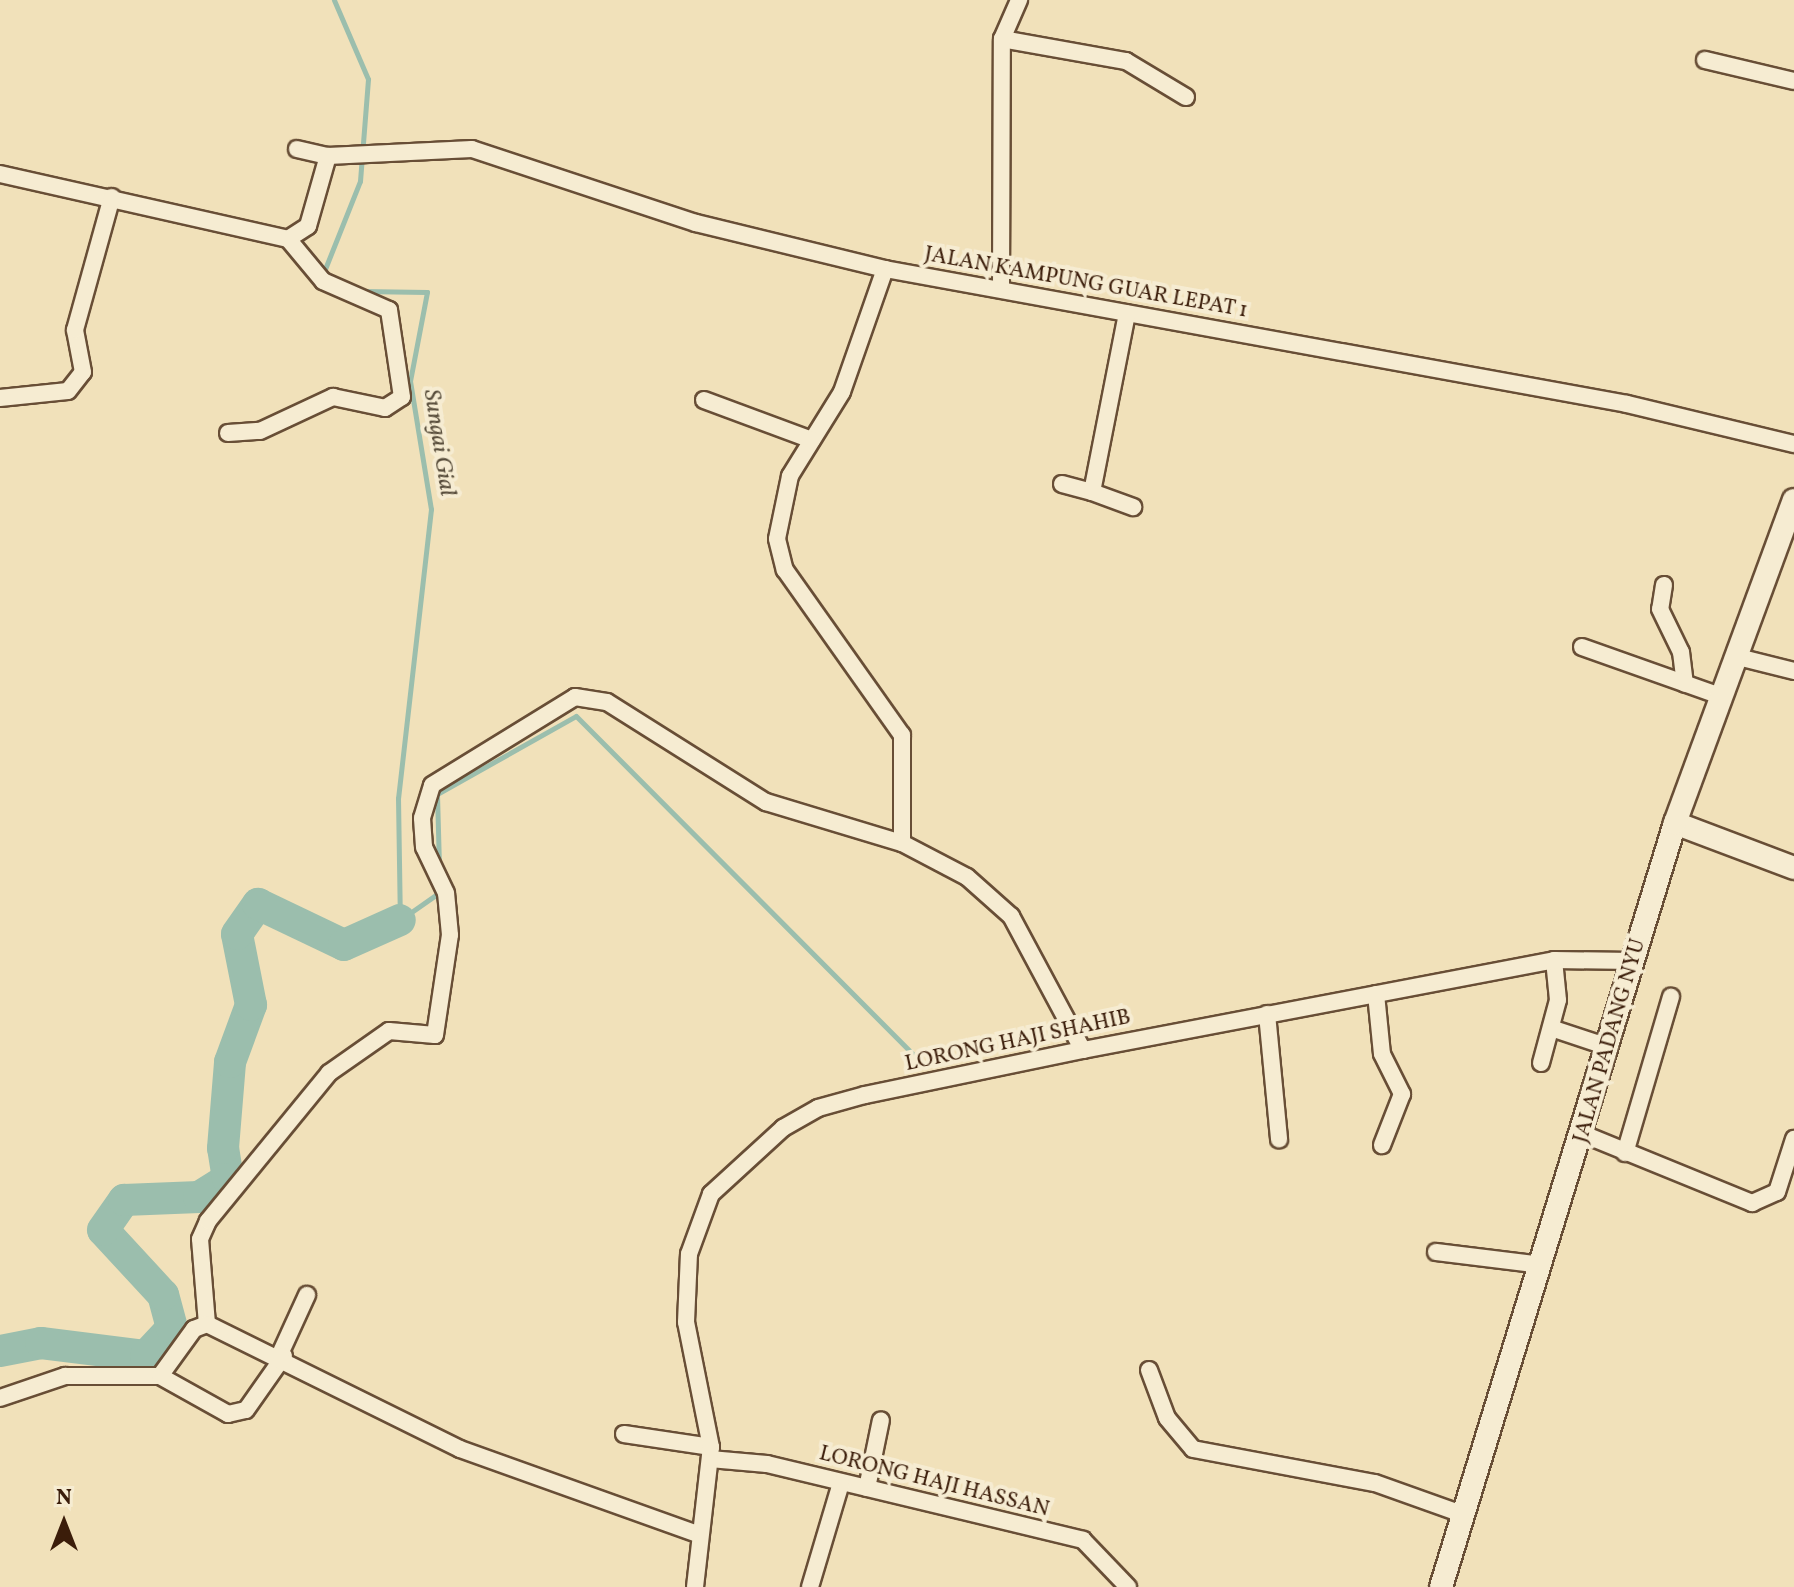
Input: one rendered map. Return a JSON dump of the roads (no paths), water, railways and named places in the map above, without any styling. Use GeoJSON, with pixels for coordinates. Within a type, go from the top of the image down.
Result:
{"type":"FeatureCollection","features":[{"type":"Feature","properties":{"kind":"street"},"geometry":{"type":"LineString","coordinates":[[1001,288],[1002,39],[1019,0]]}},
{"type":"Feature","properties":{"kind":"street"},"geometry":{"type":"LineString","coordinates":[[1002,39],[1126,61],[1186,97]]}},
{"type":"Feature","properties":{"kind":"street"},"geometry":{"type":"LineString","coordinates":[[1705,60],[1794,81]]}},
{"type":"Feature","properties":{"kind":"street","name":"JALAN KAMPUNG GUAR LEPAT 1"},"geometry":{"type":"LineString","coordinates":[[297,149],[328,156],[379,156],[472,149],[696,223],[885,269],[1627,404],[1794,444]]}},
{"type":"Feature","properties":{"kind":"street"},"geometry":{"type":"LineString","coordinates":[[288,239],[316,210],[328,156]]}},
{"type":"Feature","properties":{"kind":"street"},"geometry":{"type":"LineString","coordinates":[[0,174],[288,239],[323,281],[389,310],[402,397],[385,408],[333,397],[260,431],[228,433]]}},
{"type":"Feature","properties":{"kind":"street"},"geometry":{"type":"LineString","coordinates":[[0,398],[68,391],[83,372],[75,330],[112,197]]}},
{"type":"Feature","properties":{"kind":"street"},"geometry":{"type":"LineString","coordinates":[[885,269],[842,392],[790,476],[777,539],[785,570],[902,735],[902,843]]}},
{"type":"Feature","properties":{"kind":"street"},"geometry":{"type":"LineString","coordinates":[[1092,492],[1127,313]]}},
{"type":"Feature","properties":{"kind":"street"},"geometry":{"type":"LineString","coordinates":[[704,400],[812,440]]}},
{"type":"Feature","properties":{"kind":"street"},"geometry":{"type":"LineString","coordinates":[[1062,484],[1133,507]]}},
{"type":"Feature","properties":{"kind":"street","name":"JALAN PADANG NYU"},"geometry":{"type":"LineString","coordinates":[[1441,1587],[1583,1134],[1675,823],[1734,656],[1788,537],[1794,500]]}},
{"type":"Feature","properties":{"kind":"street"},"geometry":{"type":"LineString","coordinates":[[1664,585],[1660,609],[1681,652],[1685,684]]}},
{"type":"Feature","properties":{"kind":"street"},"geometry":{"type":"LineString","coordinates":[[1582,647],[1720,696]]}},
{"type":"Feature","properties":{"kind":"street"},"geometry":{"type":"LineString","coordinates":[[1734,656],[1794,671]]}},
{"type":"Feature","properties":{"kind":"street"},"geometry":{"type":"LineString","coordinates":[[207,1324],[200,1239],[228,1197],[329,1073],[389,1031],[435,1035],[450,935],[446,893],[426,865],[422,818],[432,785],[575,697],[607,702],[766,802],[902,843],[967,877],[1011,916],[1083,1050]]}},
{"type":"Feature","properties":{"kind":"street"},"geometry":{"type":"LineString","coordinates":[[1675,823],[1794,868]]}},
{"type":"Feature","properties":{"kind":"street"},"geometry":{"type":"LineString","coordinates":[[1541,1063],[1551,1028],[1554,960]]}},
{"type":"Feature","properties":{"kind":"street","name":"LORONG HAJI SHAHIB"},"geometry":{"type":"LineString","coordinates":[[695,1587],[698,1534],[711,1453],[684,1290],[698,1222],[739,1163],[818,1108],[1083,1050],[1554,960],[1633,961]]}},
{"type":"Feature","properties":{"kind":"street"},"geometry":{"type":"LineString","coordinates":[[1376,994],[1382,1054],[1402,1094],[1382,1145]]}},
{"type":"Feature","properties":{"kind":"street"},"geometry":{"type":"LineString","coordinates":[[1625,1153],[1671,997]]}},
{"type":"Feature","properties":{"kind":"street"},"geometry":{"type":"LineString","coordinates":[[1267,1014],[1279,1139]]}},
{"type":"Feature","properties":{"kind":"street"},"geometry":{"type":"LineString","coordinates":[[1551,1028],[1608,1047]]}},
{"type":"Feature","properties":{"kind":"street"},"geometry":{"type":"LineString","coordinates":[[1583,1134],[1752,1203],[1777,1192],[1794,1139]]}},
{"type":"Feature","properties":{"kind":"street"},"geometry":{"type":"LineString","coordinates":[[1436,1252],[1542,1265]]}},
{"type":"Feature","properties":{"kind":"street"},"geometry":{"type":"LineString","coordinates":[[0,1398],[65,1376],[160,1376],[228,1414],[246,1410],[282,1355],[307,1295]]}},
{"type":"Feature","properties":{"kind":"street"},"geometry":{"type":"LineString","coordinates":[[160,1376],[194,1329],[207,1324],[282,1355],[460,1449],[698,1534]]}},
{"type":"Feature","properties":{"kind":"street"},"geometry":{"type":"LineString","coordinates":[[1149,1370],[1167,1418],[1193,1449],[1375,1483],[1465,1515]]}},
{"type":"Feature","properties":{"kind":"street"},"geometry":{"type":"LineString","coordinates":[[867,1488],[881,1420]]}},
{"type":"Feature","properties":{"kind":"street","name":"LORONG HAJI HASSAN"},"geometry":{"type":"LineString","coordinates":[[624,1434],[1083,1540],[1128,1587]]}},
{"type":"Feature","properties":{"kind":"street"},"geometry":{"type":"LineString","coordinates":[[810,1587],[841,1483]]}},
{"type":"Feature","properties":{"kind":"waterway","name":"Sungai Gial"},"geometry":{"type":"LineString","coordinates":[[323,274],[360,181],[368,79],[334,0]]}},
{"type":"Feature","properties":{"kind":"waterway","name":"Sungai Gial"},"geometry":{"type":"LineString","coordinates":[[361,291],[427,292],[410,381],[431,509],[398,798],[400,920]]}},
{"type":"Feature","properties":{"kind":"waterway"},"geometry":{"type":"LineString","coordinates":[[439,866],[437,794],[576,716],[912,1053]]}},
{"type":"Feature","properties":{"kind":"waterway"},"geometry":{"type":"LineString","coordinates":[[400,920],[440,892]]}},
{"type":"Feature","properties":{"kind":"waterway"},"geometry":{"type":"LineString","coordinates":[[0,1351],[41,1343],[146,1356],[172,1328],[163,1295],[103,1230],[124,1200],[199,1197],[228,1179],[223,1148],[230,1062],[251,1005],[237,934],[258,904],[344,945],[400,920]]}}]}
